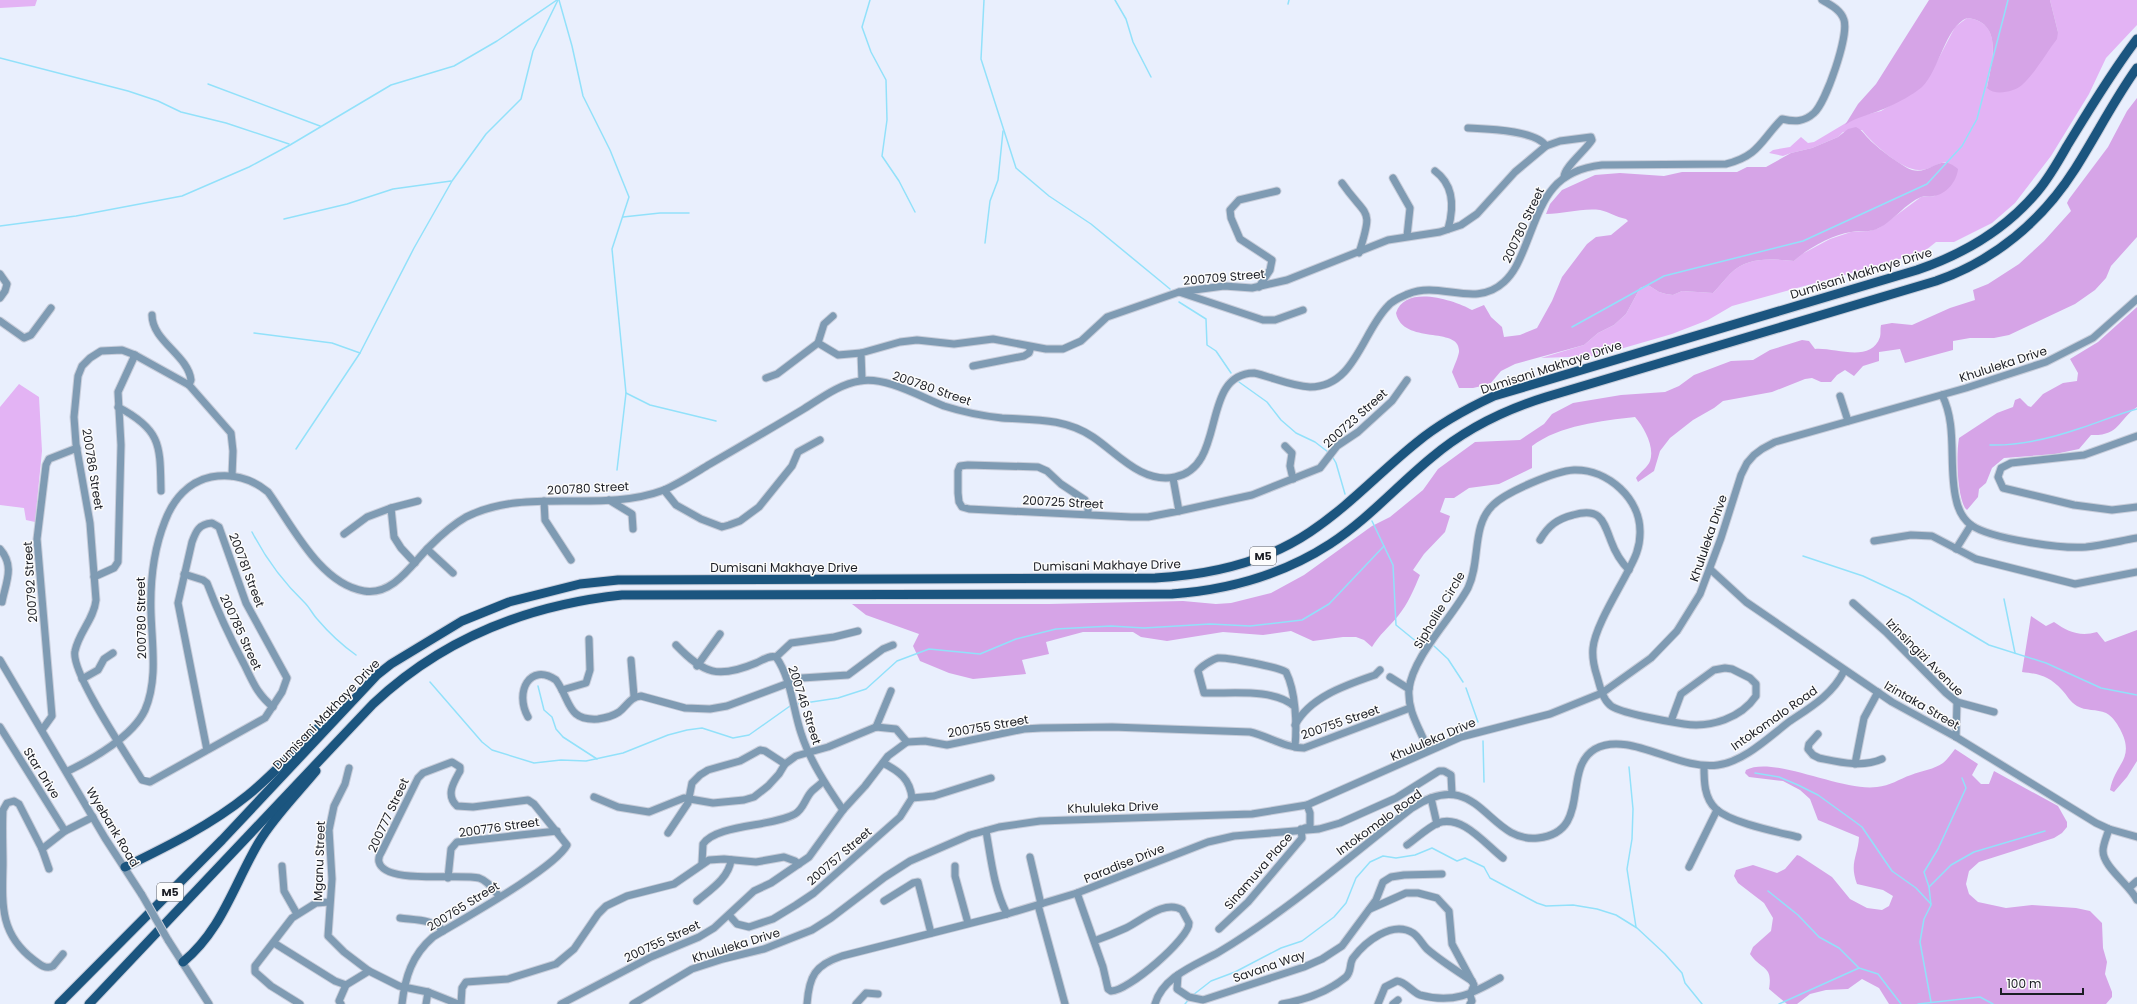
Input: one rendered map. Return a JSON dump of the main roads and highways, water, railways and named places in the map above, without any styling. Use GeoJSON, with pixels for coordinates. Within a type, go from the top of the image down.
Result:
{"type":"FeatureCollection","features":[{"type":"Feature","properties":{"kind":"main road","name":"Dumisani Makhaye Drive"},"geometry":{"type":"LineString","coordinates":[[59,1004],[240,821],[377,675],[426,641],[467,618],[509,602],[580,584],[653,579],[1155,578],[1211,572],[1257,559],[1310,532],[1334,515],[1426,435],[1458,414],[1494,396],[1917,270],[1946,259],[1980,242],[2015,215],[2038,191],[2054,169],[2113,72],[2137,40]]}},
{"type":"Feature","properties":{"kind":"main road","name":"M5"},"geometry":{"type":"LineString","coordinates":[[89,1004],[386,691],[406,676],[460,641],[527,614],[579,601],[622,595],[1172,594],[1219,589],[1261,578],[1291,565],[1330,544],[1359,522],[1443,448],[1477,426],[1504,412],[1546,397],[1936,281],[1982,260],[2018,234],[2053,200],[2074,170],[2137,68]]}},
{"type":"Feature","properties":{"kind":"main road"},"geometry":{"type":"LineString","coordinates":[[125,867],[194,832],[248,795],[351,696],[377,675]]}},
{"type":"Feature","properties":{"kind":"main road"},"geometry":{"type":"LineString","coordinates":[[183,962],[202,944],[218,922],[230,903],[252,855],[270,826],[360,717]]}},
{"type":"Feature","properties":{"kind":"waterway"},"geometry":{"type":"LineString","coordinates":[[0,226],[76,216],[182,196],[249,167],[290,145],[391,85],[454,66],[497,41],[557,0]]}},
{"type":"Feature","properties":{"kind":"waterway"},"geometry":{"type":"LineString","coordinates":[[296,449],[360,353],[414,248],[452,181],[486,134],[521,99],[533,51],[558,0]]}},
{"type":"Feature","properties":{"kind":"waterway"},"geometry":{"type":"LineString","coordinates":[[559,0],[572,46],[583,96],[610,150],[629,197],[612,249],[626,393],[617,470]]}},
{"type":"Feature","properties":{"kind":"waterway"},"geometry":{"type":"LineString","coordinates":[[870,0],[862,27],[871,52],[886,80],[887,120],[882,156],[899,181],[915,212]]}},
{"type":"Feature","properties":{"kind":"waterway"},"geometry":{"type":"LineString","coordinates":[[984,0],[981,59],[1016,168],[1049,196],[1091,224],[1170,289]]}},
{"type":"Feature","properties":{"kind":"waterway"},"geometry":{"type":"LineString","coordinates":[[1115,0],[1126,19],[1133,42],[1151,77]]}},
{"type":"Feature","properties":{"kind":"waterway"},"geometry":{"type":"LineString","coordinates":[[1288,4],[1289,0]]}},
{"type":"Feature","properties":{"kind":"waterway"},"geometry":{"type":"LineString","coordinates":[[1572,327],[1664,276],[1803,241],[1927,184],[1962,146],[1977,119],[2008,0]]}},
{"type":"Feature","properties":{"kind":"waterway"},"geometry":{"type":"LineString","coordinates":[[0,58],[128,91],[158,101],[181,112],[226,123],[289,144]]}},
{"type":"Feature","properties":{"kind":"waterway"},"geometry":{"type":"LineString","coordinates":[[208,84],[320,126]]}},
{"type":"Feature","properties":{"kind":"waterway"},"geometry":{"type":"LineString","coordinates":[[985,243],[990,201],[998,180],[1003,131]]}},
{"type":"Feature","properties":{"kind":"waterway"},"geometry":{"type":"LineString","coordinates":[[284,219],[347,204],[393,189],[451,181]]}},
{"type":"Feature","properties":{"kind":"waterway"},"geometry":{"type":"LineString","coordinates":[[623,217],[660,213],[689,213]]}},
{"type":"Feature","properties":{"kind":"waterway"},"geometry":{"type":"LineString","coordinates":[[1179,302],[1206,319],[1207,345],[1216,351],[1231,373]]}},
{"type":"Feature","properties":{"kind":"waterway"},"geometry":{"type":"LineString","coordinates":[[254,333],[332,343],[360,353]]}},
{"type":"Feature","properties":{"kind":"waterway"},"geometry":{"type":"LineString","coordinates":[[1239,382],[1267,402],[1281,420],[1296,433],[1315,442],[1328,452]]}},
{"type":"Feature","properties":{"kind":"waterway"},"geometry":{"type":"LineString","coordinates":[[626,393],[650,405],[716,421]]}},
{"type":"Feature","properties":{"kind":"waterway"},"geometry":{"type":"LineString","coordinates":[[1990,445],[2024,443],[2047,438],[2070,432],[2137,409]]}},
{"type":"Feature","properties":{"kind":"waterway"},"geometry":{"type":"LineString","coordinates":[[1332,456],[1336,463],[1345,494]]}},
{"type":"Feature","properties":{"kind":"waterway"},"geometry":{"type":"LineString","coordinates":[[1372,521],[1393,565],[1396,625],[1423,647]]}},
{"type":"Feature","properties":{"kind":"waterway"},"geometry":{"type":"LineString","coordinates":[[252,532],[282,578],[307,605],[327,630],[356,655]]}},
{"type":"Feature","properties":{"kind":"waterway"},"geometry":{"type":"LineString","coordinates":[[798,704],[838,698],[866,689],[897,661],[929,649],[980,654],[1016,639],[1056,629],[1111,626],[1144,628],[1210,624],[1250,626],[1302,620],[1329,604],[1384,546]]}},
{"type":"Feature","properties":{"kind":"waterway"},"geometry":{"type":"LineString","coordinates":[[1803,556],[1863,576],[1908,597],[1989,645],[2046,663],[2101,688],[2137,695]]}},
{"type":"Feature","properties":{"kind":"waterway"},"geometry":{"type":"LineString","coordinates":[[2004,599],[2015,653]]}},
{"type":"Feature","properties":{"kind":"waterway"},"geometry":{"type":"LineString","coordinates":[[1434,646],[1448,659],[1463,682]]}},
{"type":"Feature","properties":{"kind":"waterway"},"geometry":{"type":"LineString","coordinates":[[430,682],[482,742],[492,750],[534,763],[561,760],[586,761],[623,753],[668,735],[702,728],[733,738],[749,735],[790,706]]}},
{"type":"Feature","properties":{"kind":"waterway"},"geometry":{"type":"LineString","coordinates":[[538,686],[544,710],[552,717],[556,729],[563,737],[597,759]]}},
{"type":"Feature","properties":{"kind":"waterway"},"geometry":{"type":"LineString","coordinates":[[1466,688],[1478,722]]}},
{"type":"Feature","properties":{"kind":"waterway"},"geometry":{"type":"LineString","coordinates":[[1483,741],[1484,782]]}},
{"type":"Feature","properties":{"kind":"waterway"},"geometry":{"type":"LineString","coordinates":[[1629,767],[1633,809],[1632,839],[1627,869],[1636,927]]}},
{"type":"Feature","properties":{"kind":"waterway"},"geometry":{"type":"LineString","coordinates":[[1755,773],[1779,777],[1798,785],[1818,795],[1854,821],[1862,827],[1892,871],[1916,888],[1931,904]]}},
{"type":"Feature","properties":{"kind":"waterway"},"geometry":{"type":"LineString","coordinates":[[1931,1002],[1920,942],[1924,919],[1931,905],[1929,887],[1924,872],[1938,849],[1966,788],[1962,778]]}},
{"type":"Feature","properties":{"kind":"waterway"},"geometry":{"type":"LineString","coordinates":[[1929,887],[1951,865],[1974,852],[2045,831]]}},
{"type":"Feature","properties":{"kind":"waterway"},"geometry":{"type":"LineString","coordinates":[[1193,995],[1211,981],[1235,972],[1281,948],[1302,941],[1334,917],[1346,903],[1356,878],[1370,862],[1383,856],[1396,858],[1415,855],[1432,848],[1457,861],[1465,858],[1484,867],[1490,878],[1537,903],[1546,906],[1573,905],[1597,909],[1616,915],[1637,928],[1665,954],[1682,973],[1685,983],[1702,1004]]}},
{"type":"Feature","properties":{"kind":"waterway"},"geometry":{"type":"LineString","coordinates":[[1768,891],[1798,915],[1819,937],[1839,948],[1859,968]]}},
{"type":"Feature","properties":{"kind":"waterway"},"geometry":{"type":"LineString","coordinates":[[1779,1004],[1859,968],[1878,974],[1901,1004]]}},
{"type":"Feature","properties":{"kind":"waterway"},"geometry":{"type":"LineString","coordinates":[[1918,1004],[1980,997],[1993,1004]]}},
{"type":"Feature","properties":{"kind":"waterway"},"geometry":{"type":"LineString","coordinates":[[1185,1004],[1189,999]]}}]}
